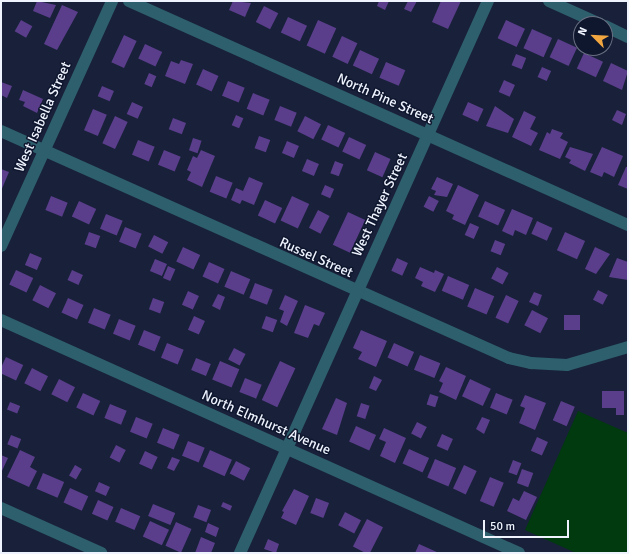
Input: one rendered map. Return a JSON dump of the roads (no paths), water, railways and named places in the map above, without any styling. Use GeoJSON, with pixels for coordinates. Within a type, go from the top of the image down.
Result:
{"type":"FeatureCollection","features":[{"type":"Feature","properties":{"kind":"street","name":"West Isabella Street"},"geometry":{"type":"LineString","coordinates":[[1,246],[112,1]]}},
{"type":"Feature","properties":{"kind":"street","name":"North Pine Street"},"geometry":{"type":"LineString","coordinates":[[129,1],[628,225]]}},
{"type":"Feature","properties":{"kind":"street","name":"West Thayer Street"},"geometry":{"type":"LineString","coordinates":[[240,553],[488,1]]}},
{"type":"Feature","properties":{"kind":"street"},"geometry":{"type":"LineString","coordinates":[[549,1],[582,16]]}},
{"type":"Feature","properties":{"kind":"street"},"geometry":{"type":"LineString","coordinates":[[613,30],[628,37]]}},
{"type":"Feature","properties":{"kind":"street","name":"Russel Street"},"geometry":{"type":"LineString","coordinates":[[1,132],[490,351],[531,363],[567,365],[628,348]]}},
{"type":"Feature","properties":{"kind":"street","name":"North Elmhurst Avenue"},"geometry":{"type":"LineString","coordinates":[[1,320],[519,553]]}},
{"type":"Feature","properties":{"kind":"street"},"geometry":{"type":"LineString","coordinates":[[1,508],[101,553]]}}]}
